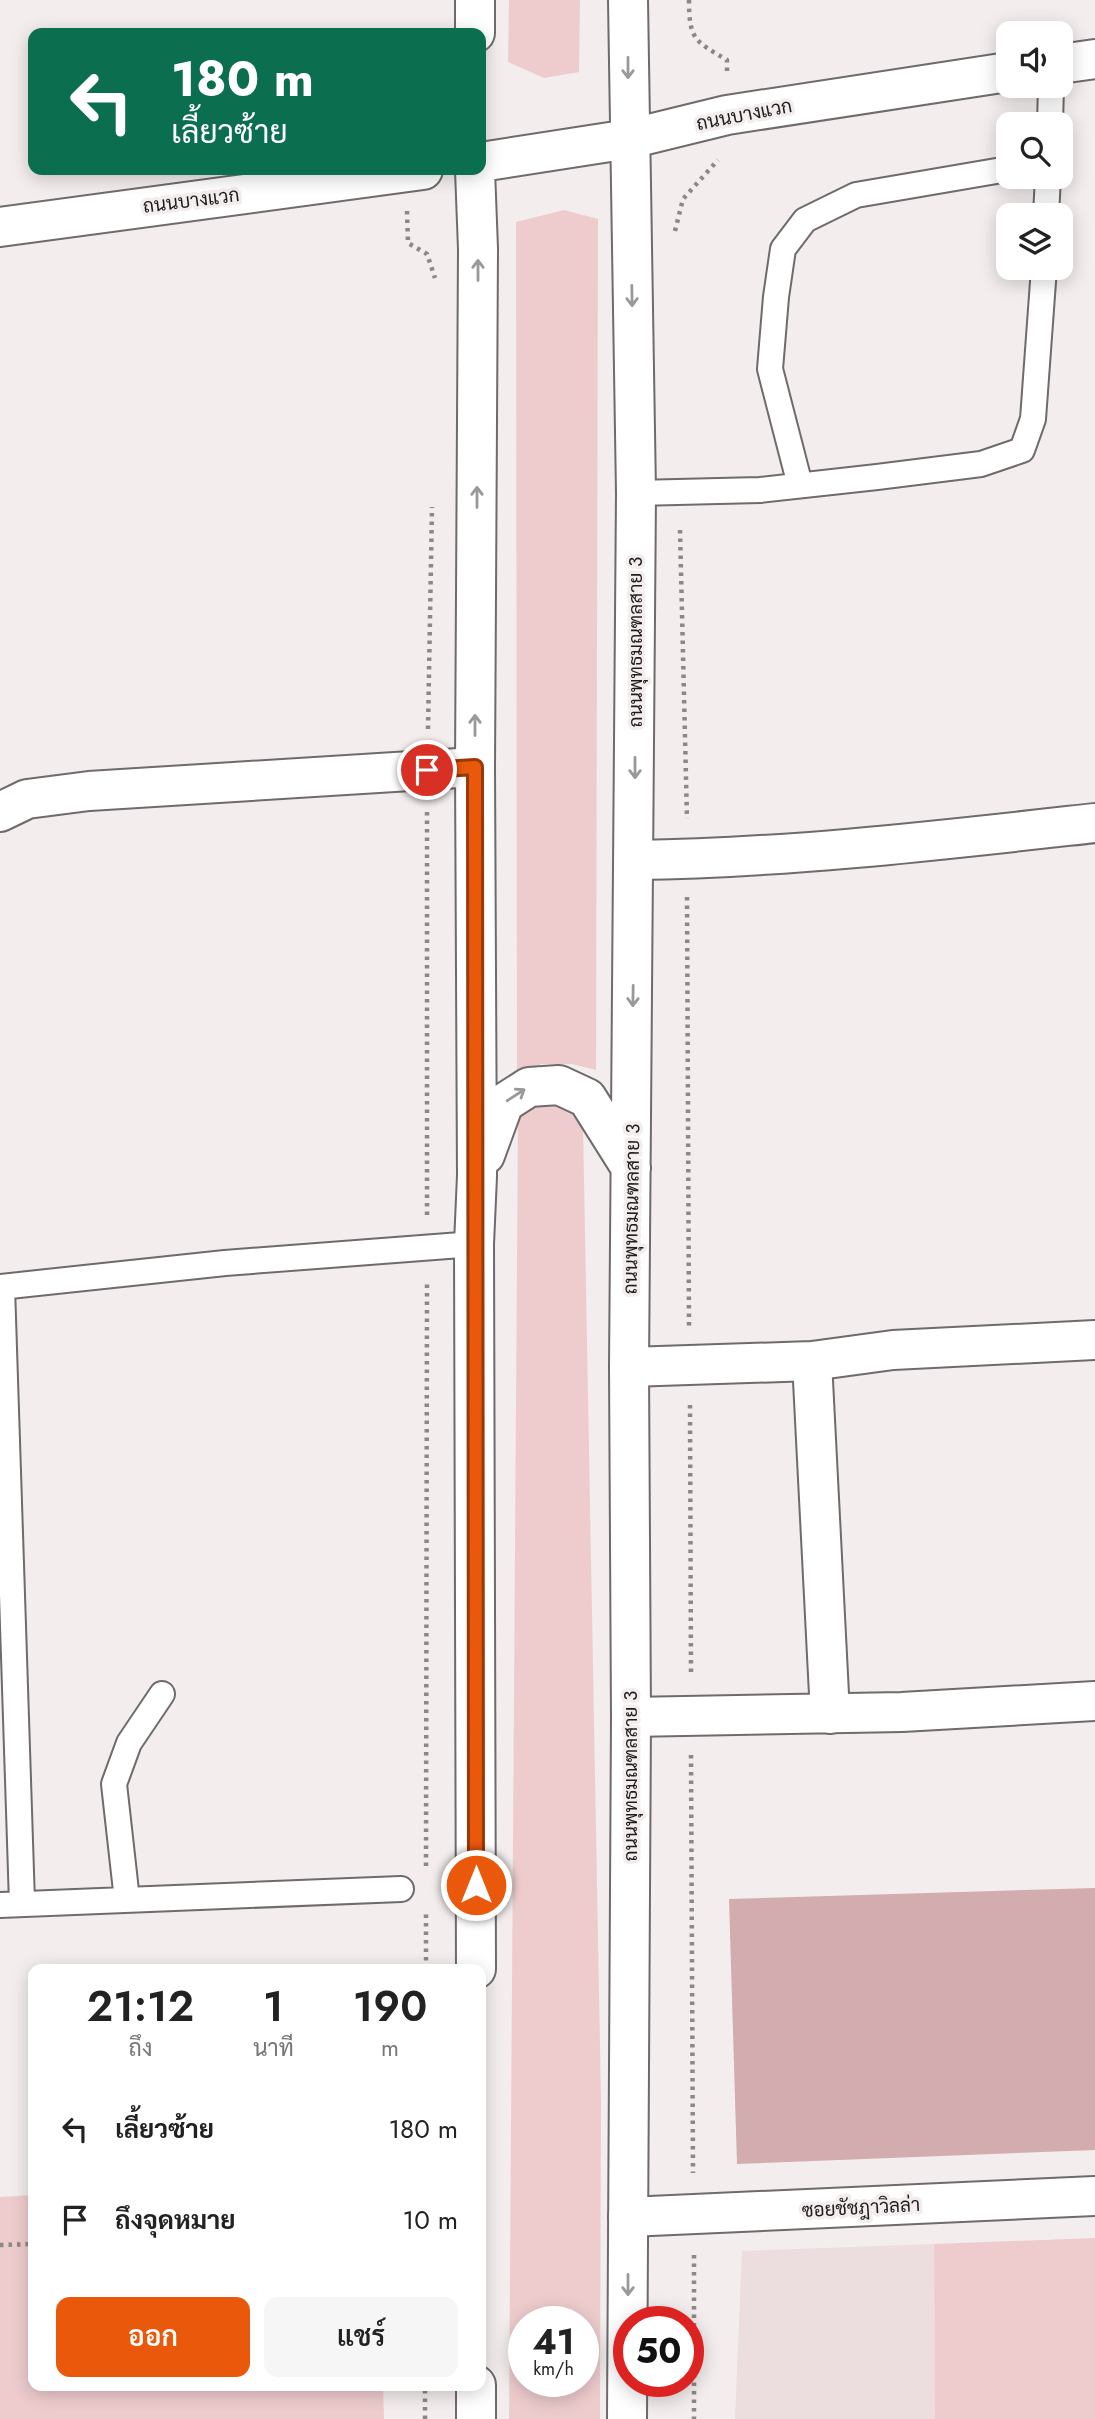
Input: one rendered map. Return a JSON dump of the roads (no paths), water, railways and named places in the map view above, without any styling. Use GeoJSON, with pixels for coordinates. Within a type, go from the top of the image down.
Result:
{"type":"FeatureCollection","features":[{"type":"Feature","properties":{"kind":"main road"},"geometry":{"type":"LineString","coordinates":[[475,0],[475,28]]}},
{"type":"Feature","properties":{"kind":"main road","name":"ถนนพุทธมณฑลสาย 3"},"geometry":{"type":"LineString","coordinates":[[627,2419],[631,1717],[629,1367],[636,493],[628,0]]}},
{"type":"Feature","properties":{"kind":"main road"},"geometry":{"type":"LineString","coordinates":[[1073,62],[1095,59]]}},
{"type":"Feature","properties":{"kind":"main road","name":"ถนนบางแวก"},"geometry":{"type":"LineString","coordinates":[[486,161],[629,139],[726,115],[996,74]]}},
{"type":"Feature","properties":{"kind":"main road","name":"ถนนบางแวก"},"geometry":{"type":"LineString","coordinates":[[0,227],[386,175]]}},
{"type":"Feature","properties":{"kind":"main road"},"geometry":{"type":"LineString","coordinates":[[475,175],[478,249],[475,767],[477,1176],[474,1244],[476,1964]]}},
{"type":"Feature","properties":{"kind":"main road"},"geometry":{"type":"LineString","coordinates":[[0,812],[27,799],[89,791],[475,767]]}},
{"type":"Feature","properties":{"kind":"main road"},"geometry":{"type":"LineString","coordinates":[[635,860],[687,859],[897,844],[1095,823]]}},
{"type":"Feature","properties":{"kind":"main road"},"geometry":{"type":"LineString","coordinates":[[477,1176],[504,1103],[528,1087],[559,1085],[587,1098],[631,1168]]}},
{"type":"Feature","properties":{"kind":"main road"},"geometry":{"type":"LineString","coordinates":[[629,1367],[812,1361],[893,1350],[1095,1340]]}},
{"type":"Feature","properties":{"kind":"main road"},"geometry":{"type":"LineString","coordinates":[[812,1361],[830,1714]]}},
{"type":"Feature","properties":{"kind":"main road"},"geometry":{"type":"LineString","coordinates":[[631,1717],[902,1712],[1095,1701]]}},
{"type":"Feature","properties":{"kind":"main road","name":"ซอยชัชฎาวิลล่า"},"geometry":{"type":"LineString","coordinates":[[628,2217],[1095,2196]]}},
{"type":"Feature","properties":{"kind":"main road"},"geometry":{"type":"LineString","coordinates":[[476,2391],[476,2419]]}},
{"type":"Feature","properties":{"kind":"lane"},"geometry":{"type":"LineString","coordinates":[[800,485],[770,369],[783,249],[805,220],[856,195],[996,171]]}},
{"type":"Feature","properties":{"kind":"lane"},"geometry":{"type":"LineString","coordinates":[[636,493],[760,490],[981,464],[1022,450],[1033,419],[1043,280]]}},
{"type":"Feature","properties":{"kind":"lane"},"geometry":{"type":"LineString","coordinates":[[401,1889],[11,1904],[1,1287],[225,1262],[474,1244]]}},
{"type":"Feature","properties":{"kind":"lane"},"geometry":{"type":"LineString","coordinates":[[127,1900],[114,1784],[129,1743],[162,1695]]}}]}
